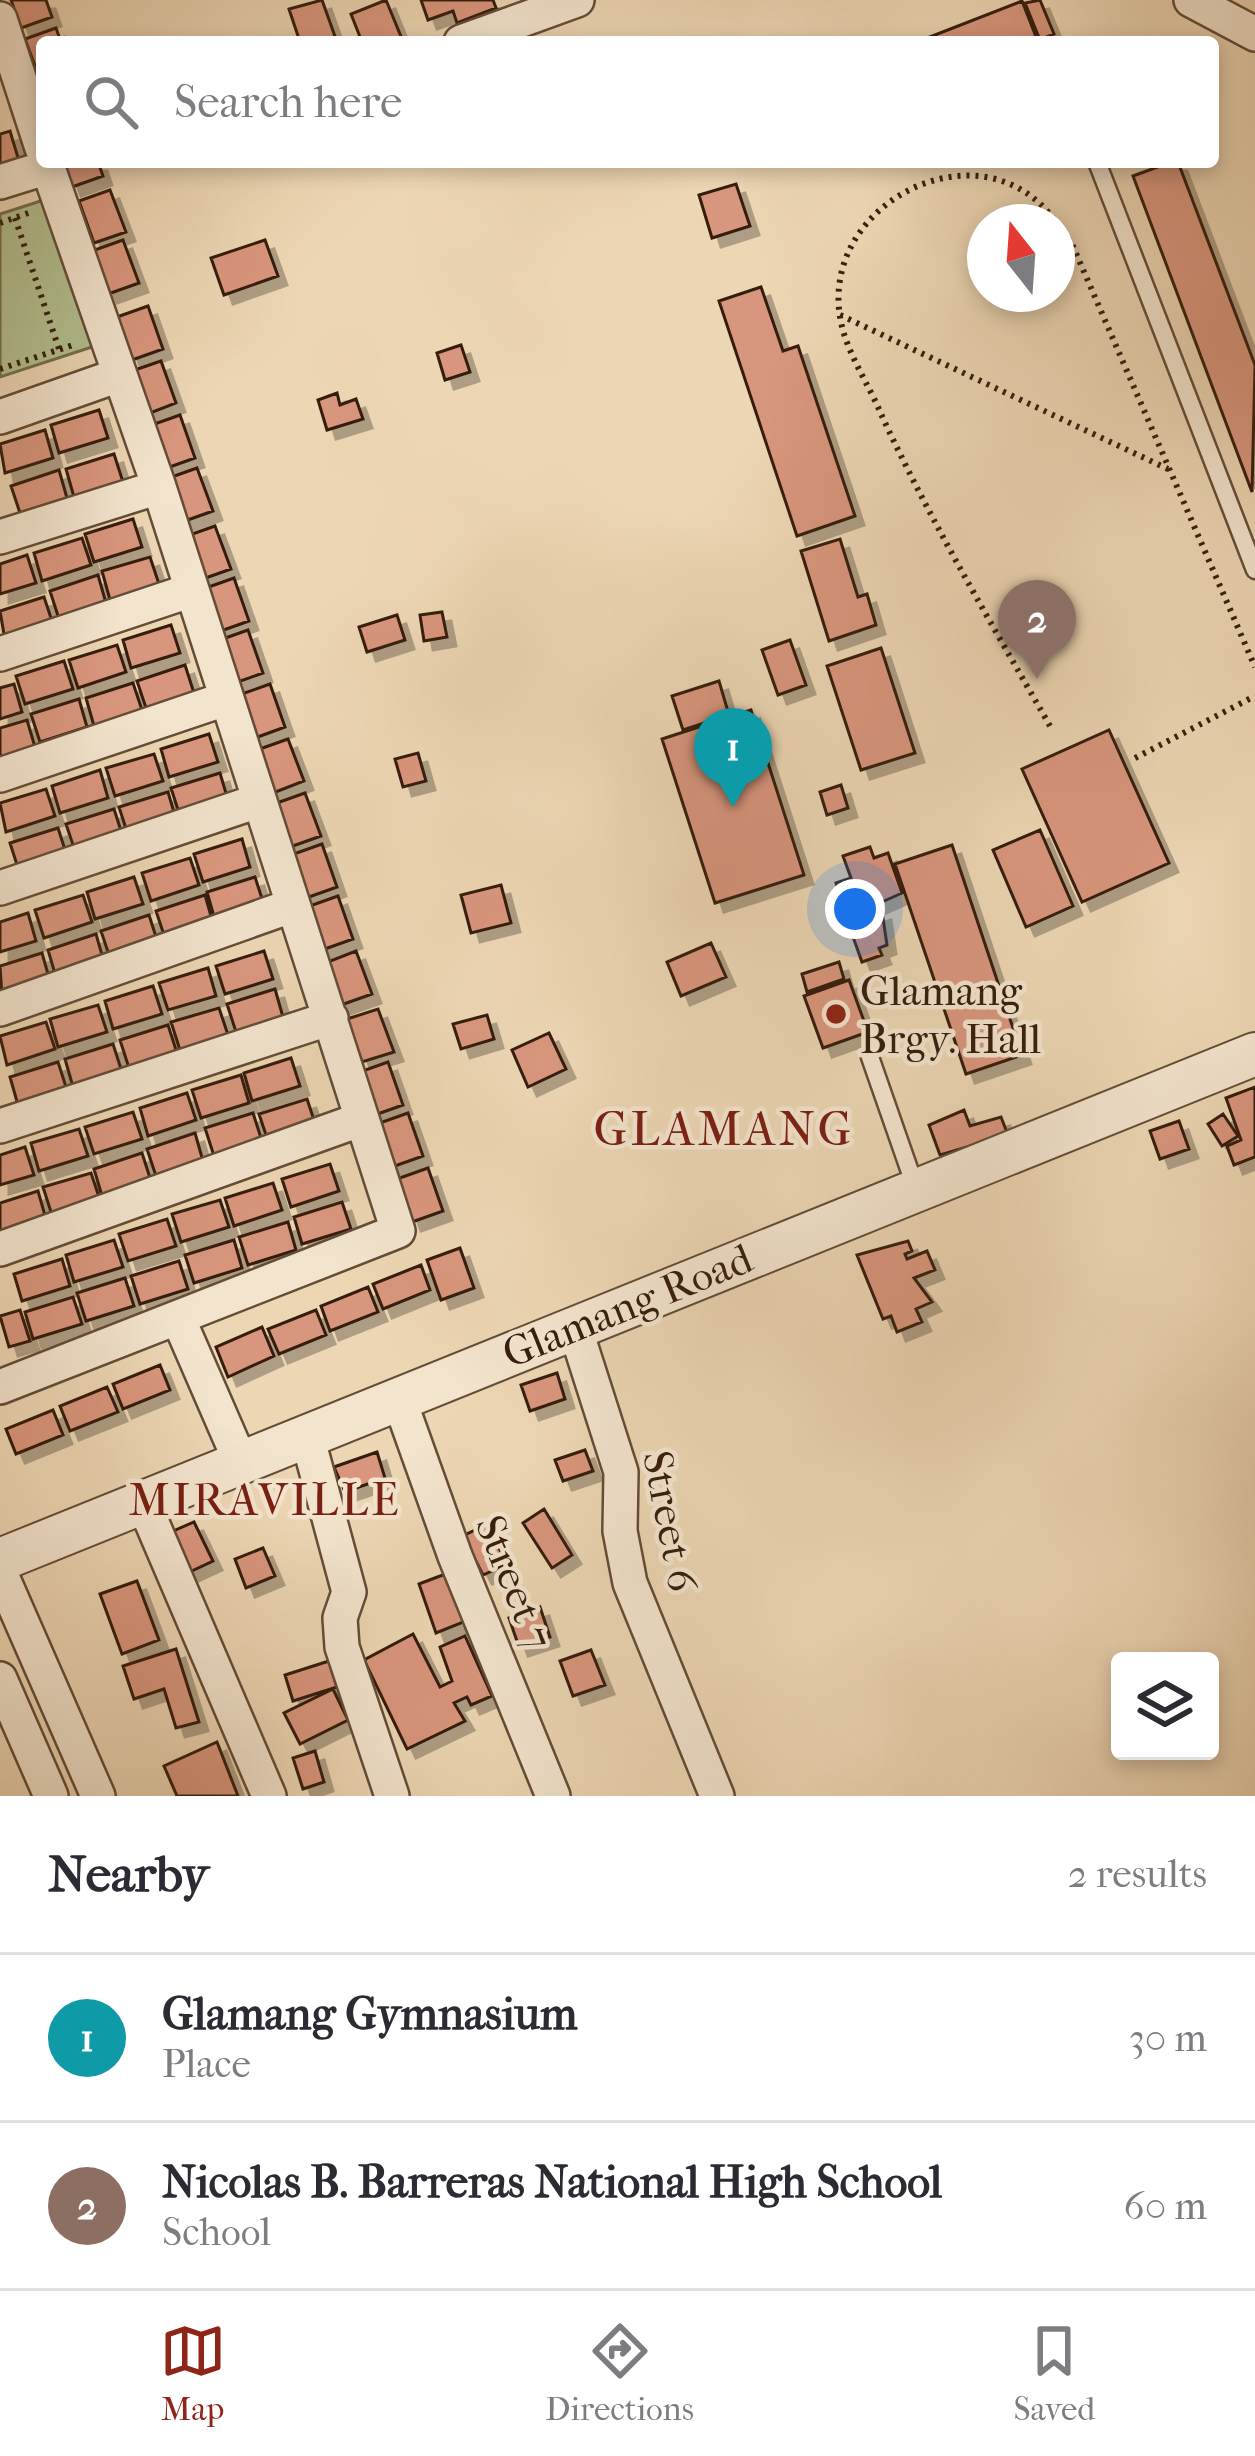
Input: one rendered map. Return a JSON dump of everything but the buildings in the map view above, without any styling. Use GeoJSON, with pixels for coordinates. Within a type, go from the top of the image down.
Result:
{"type":"FeatureCollection","features":[{"type":"Feature","properties":{"kind":"street"},"geometry":{"type":"LineString","coordinates":[[477,36],[577,0]]}},
{"type":"Feature","properties":{"kind":"street"},"geometry":{"type":"LineString","coordinates":[[1191,0],[1255,34]]}},
{"type":"Feature","properties":{"kind":"street"},"geometry":{"type":"LineString","coordinates":[[0,19],[7,59],[36,133]]}},
{"type":"Feature","properties":{"kind":"street"},"geometry":{"type":"LineString","coordinates":[[0,182],[36,164]]}},
{"type":"Feature","properties":{"kind":"street"},"geometry":{"type":"LineString","coordinates":[[0,1387],[393,1236],[396,1222],[159,487],[49,168]]}},
{"type":"Feature","properties":{"kind":"street"},"geometry":{"type":"LineString","coordinates":[[0,417],[119,375]]}},
{"type":"Feature","properties":{"kind":"street"},"geometry":{"type":"LineString","coordinates":[[0,537],[159,487]]}},
{"type":"Feature","properties":{"kind":"street"},"geometry":{"type":"LineString","coordinates":[[0,654],[189,591]]}},
{"type":"Feature","properties":{"kind":"street"},"geometry":{"type":"LineString","coordinates":[[0,775],[225,699]]}},
{"type":"Feature","properties":{"kind":"street"},"geometry":{"type":"LineString","coordinates":[[0,888],[258,801]]}},
{"type":"Feature","properties":{"kind":"street"},"geometry":{"type":"LineString","coordinates":[[0,1009],[291,906]]}},
{"type":"Feature","properties":{"kind":"street"},"geometry":{"type":"LineString","coordinates":[[0,1126],[331,1018]]}},
{"type":"Feature","properties":{"kind":"street","name":"Glamang Road"},"geometry":{"type":"LineString","coordinates":[[0,1560],[1255,1054]]}},
{"type":"Feature","properties":{"kind":"street"},"geometry":{"type":"LineString","coordinates":[[0,1249],[362,1119]]}},
{"type":"Feature","properties":{"kind":"street"},"geometry":{"type":"LineString","coordinates":[[178,1318],[241,1463]]}},
{"type":"Feature","properties":{"kind":"street","name":"Street 6"},"geometry":{"type":"LineString","coordinates":[[574,1325],[621,1472],[620,1531],[630,1583],[717,1796]]}},
{"type":"Feature","properties":{"kind":"street","name":"Street 7"},"geometry":{"type":"LineString","coordinates":[[399,1399],[455,1556],[553,1796]]}},
{"type":"Feature","properties":{"kind":"street"},"geometry":{"type":"LineString","coordinates":[[307,1436],[350,1592],[340,1618],[342,1647],[392,1796]]}},
{"type":"Feature","properties":{"kind":"street"},"geometry":{"type":"LineString","coordinates":[[142,1502],[269,1796]]}},
{"type":"Feature","properties":{"kind":"street"},"geometry":{"type":"LineString","coordinates":[[0,1571],[98,1796]]}},
{"type":"Feature","properties":{"kind":"street"},"geometry":{"type":"LineString","coordinates":[[0,1679],[51,1796]]}},
{"type":"Feature","properties":{"kind":"lane"},"geometry":{"type":"LineString","coordinates":[[1099,168],[1255,570]]}},
{"type":"Feature","properties":{"kind":"lane"},"geometry":{"type":"LineString","coordinates":[[870,1057],[916,1189]]}},
{"type":"Feature","properties":{"kind":"path"},"geometry":{"type":"LineString","coordinates":[[1036,204],[1017,188],[979,176],[939,176],[902,190],[870,214],[849,248],[838,286],[840,315],[921,500],[1050,726]]}},
{"type":"Feature","properties":{"kind":"path"},"geometry":{"type":"LineString","coordinates":[[15,218],[59,349]]}},
{"type":"Feature","properties":{"kind":"path"},"geometry":{"type":"LineString","coordinates":[[1075,251],[1255,667]]}},
{"type":"Feature","properties":{"kind":"path"},"geometry":{"type":"LineString","coordinates":[[840,315],[1169,470]]}},
{"type":"Feature","properties":{"kind":"path"},"geometry":{"type":"LineString","coordinates":[[0,369],[105,334]]}},
{"type":"Feature","properties":{"kind":"path"},"geometry":{"type":"LineString","coordinates":[[1135,758],[1255,696]]}},
{"type":"Feature","properties":{"kind":"green space"},"geometry":{"type":"Polygon","coordinates":[[[47,199],[95,346],[0,377],[0,214],[47,199]]]}},
{"type":"Feature","properties":{"kind":"place","name":"Nicolas B. Barreras National High School"},"geometry":{"type":"Point","coordinates":[1037,679]}},
{"type":"Feature","properties":{"kind":"place","name":"Glamang Gymnasium"},"geometry":{"type":"Point","coordinates":[733,807]}},
{"type":"Feature","properties":{"kind":"place","name":"Glamang Brgy. Hall"},"geometry":{"type":"Point","coordinates":[836,1014]}},
{"type":"Feature","properties":{"kind":"district","name":"GLAMANG"},"geometry":{"type":"Point","coordinates":[724,1128]}},
{"type":"Feature","properties":{"kind":"district","name":"MIRAVILLE"},"geometry":{"type":"Point","coordinates":[265,1499]}}]}
